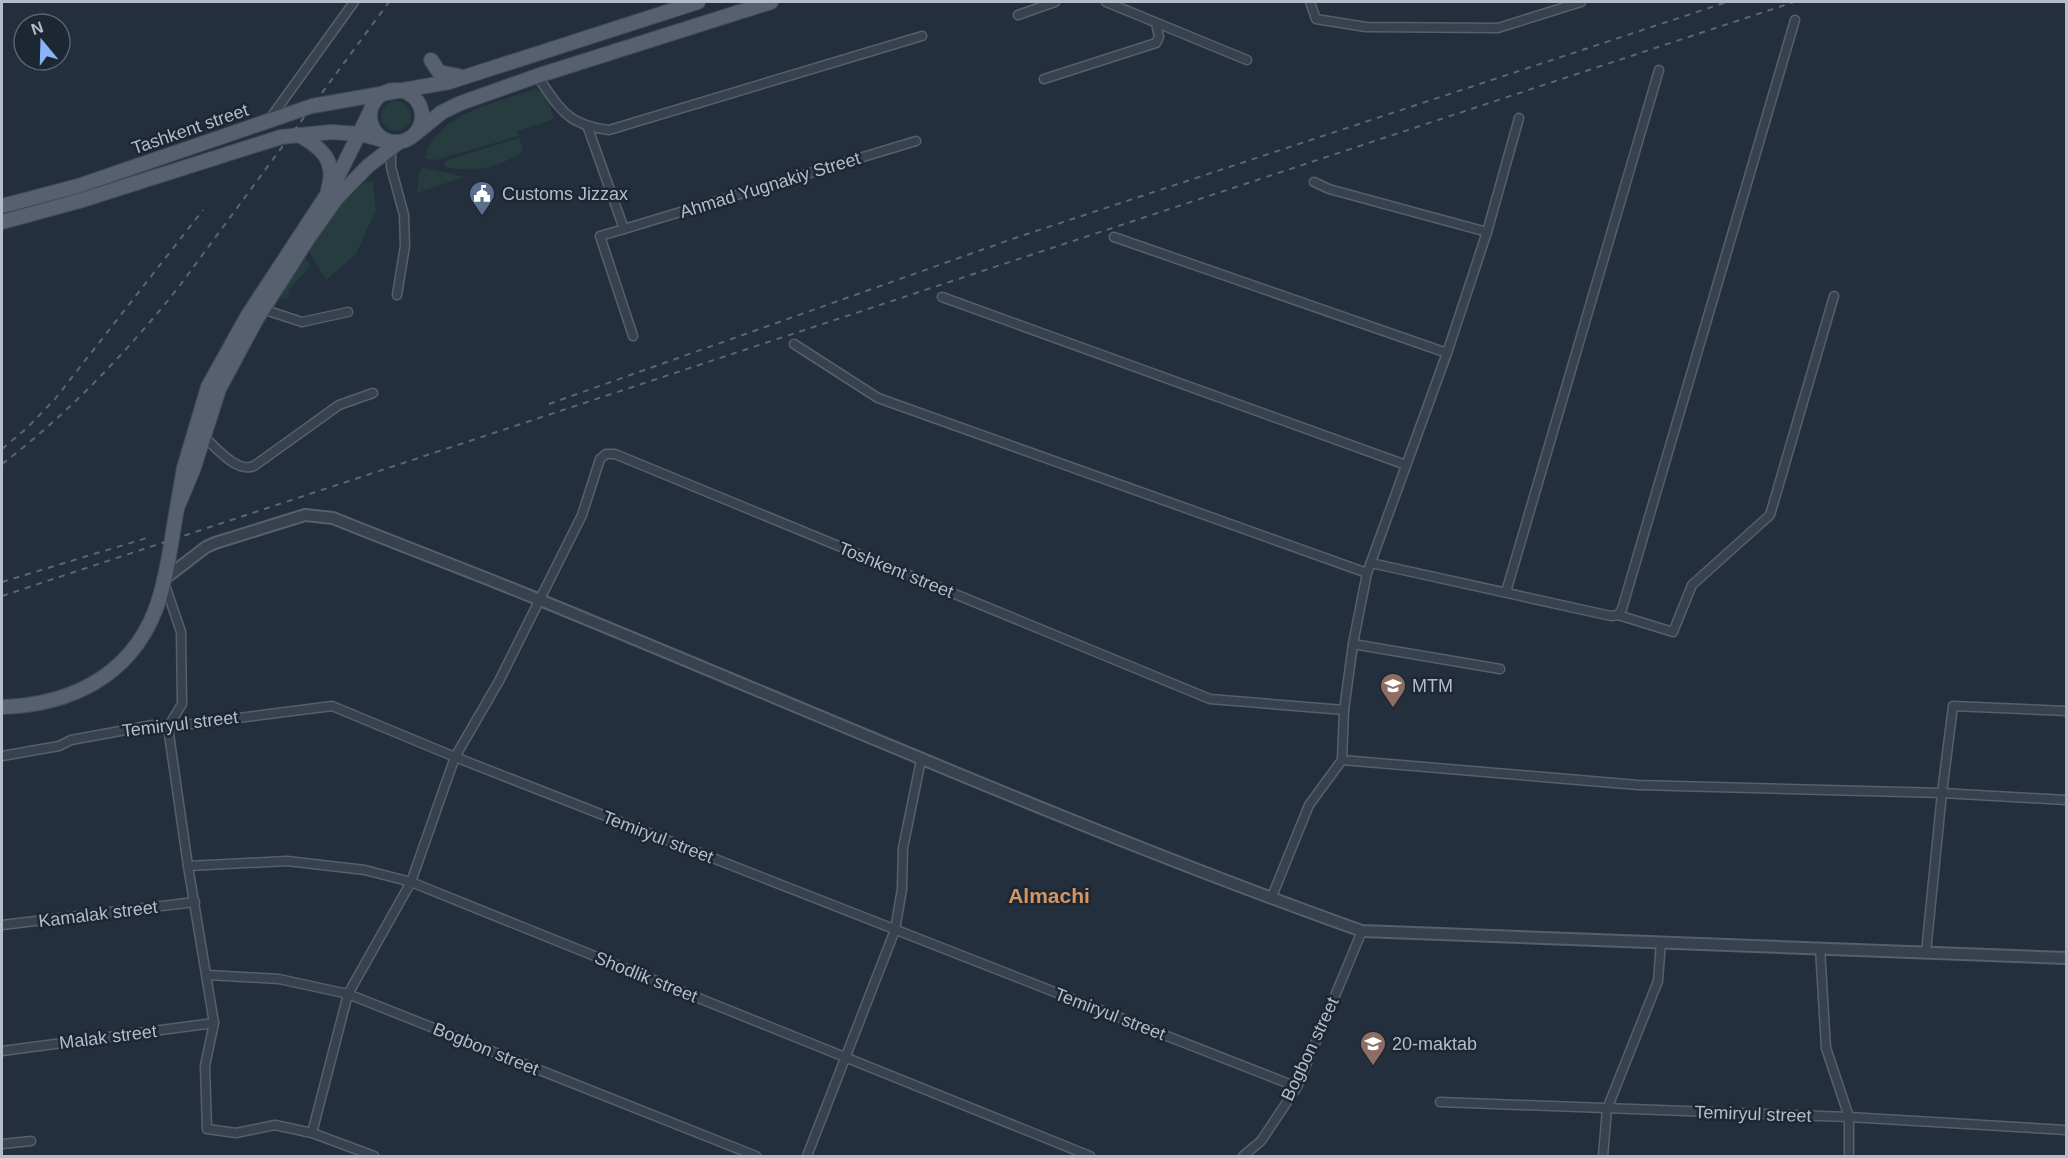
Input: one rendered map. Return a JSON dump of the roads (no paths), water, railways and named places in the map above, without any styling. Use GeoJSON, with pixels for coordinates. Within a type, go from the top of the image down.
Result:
{"type":"FeatureCollection","features":[{"type":"Feature","properties":{"kind":"main road","name":"Tashkent street"},"geometry":{"type":"LineString","coordinates":[[2,206],[78,186],[312,106],[436,85],[698,2]]}},
{"type":"Feature","properties":{"kind":"main road"},"geometry":{"type":"LineString","coordinates":[[177,508],[193,470],[219,390],[258,308],[336,199],[351,182],[393,144],[415,134],[450,108],[537,76],[771,2]]}},
{"type":"Feature","properties":{"kind":"main road"},"geometry":{"type":"LineString","coordinates":[[431,60],[442,74],[464,77]]}},
{"type":"Feature","properties":{"kind":"main road"},"geometry":{"type":"LineString","coordinates":[[2,707],[52,701],[84,688],[119,665],[141,640],[156,609],[184,468],[208,387],[326,198],[375,100],[391,91],[406,92],[419,103],[422,119],[415,134]]}},
{"type":"Feature","properties":{"kind":"main road"},"geometry":{"type":"LineString","coordinates":[[370,112],[372,126],[381,137],[393,144]]}},
{"type":"Feature","properties":{"kind":"main road","name":"Tashkent street"},"geometry":{"type":"LineString","coordinates":[[2,222],[79,201],[282,137],[331,132],[360,134],[393,144]]}},
{"type":"Feature","properties":{"kind":"main road"},"geometry":{"type":"LineString","coordinates":[[299,135],[319,146],[326,158],[330,173],[326,198]]}},
{"type":"Feature","properties":{"kind":"street"},"geometry":{"type":"LineString","coordinates":[[269,120],[354,2]]}},
{"type":"Feature","properties":{"kind":"street"},"geometry":{"type":"LineString","coordinates":[[1018,15],[1055,2]]}},
{"type":"Feature","properties":{"kind":"street"},"geometry":{"type":"LineString","coordinates":[[1106,2],[1247,60]]}},
{"type":"Feature","properties":{"kind":"street"},"geometry":{"type":"LineString","coordinates":[[1310,2],[1316,20],[1366,27],[1487,28],[1498,28],[1581,2]]}},
{"type":"Feature","properties":{"kind":"street"},"geometry":{"type":"LineString","coordinates":[[1618,615],[1622,609],[1795,20]]}},
{"type":"Feature","properties":{"kind":"street"},"geometry":{"type":"LineString","coordinates":[[1044,79],[1156,43],[1159,37],[1156,23]]}},
{"type":"Feature","properties":{"kind":"street"},"geometry":{"type":"LineString","coordinates":[[537,76],[566,116],[588,128],[609,130],[922,36]]}},
{"type":"Feature","properties":{"kind":"street"},"geometry":{"type":"LineString","coordinates":[[1506,592],[1659,70]]}},
{"type":"Feature","properties":{"kind":"street"},"geometry":{"type":"LineString","coordinates":[[1271,899],[1309,805],[1342,760],[1344,710],[1353,644],[1367,573],[1447,353],[1487,232],[1519,118]]}},
{"type":"Feature","properties":{"kind":"street"},"geometry":{"type":"LineString","coordinates":[[588,128],[624,229]]}},
{"type":"Feature","properties":{"kind":"street","name":"Ahmad Yugnakiy Street"},"geometry":{"type":"LineString","coordinates":[[633,336],[600,236],[916,141]]}},
{"type":"Feature","properties":{"kind":"street"},"geometry":{"type":"LineString","coordinates":[[393,144],[391,167],[404,215],[405,246],[397,295]]}},
{"type":"Feature","properties":{"kind":"street"},"geometry":{"type":"LineString","coordinates":[[1314,182],[1329,189],[1487,232]]}},
{"type":"Feature","properties":{"kind":"street"},"geometry":{"type":"LineString","coordinates":[[1114,237],[1447,353]]}},
{"type":"Feature","properties":{"kind":"street"},"geometry":{"type":"LineString","coordinates":[[1371,563],[1611,616],[1618,615],[1673,632],[1692,585],[1770,515],[1834,296]]}},
{"type":"Feature","properties":{"kind":"street"},"geometry":{"type":"LineString","coordinates":[[942,297],[1406,465]]}},
{"type":"Feature","properties":{"kind":"street"},"geometry":{"type":"LineString","coordinates":[[258,308],[302,322],[348,312]]}},
{"type":"Feature","properties":{"kind":"street"},"geometry":{"type":"LineString","coordinates":[[794,344],[878,398],[1367,573]]}},
{"type":"Feature","properties":{"kind":"street"},"geometry":{"type":"LineString","coordinates":[[204,437],[239,467],[248,469],[339,405],[373,393]]}},
{"type":"Feature","properties":{"kind":"street","name":"Toshkent street"},"geometry":{"type":"LineString","coordinates":[[540,600],[582,515],[600,459],[606,454],[615,454],[1210,699],[1344,710]]}},
{"type":"Feature","properties":{"kind":"street"},"geometry":{"type":"LineString","coordinates":[[374,1156],[312,1133],[275,1125],[241,1132],[207,1129],[205,1066],[214,1023],[168,727],[182,704],[181,632],[163,580],[206,547],[305,514],[333,518],[540,600],[921,760],[1271,899],[1362,931],[2067,958]]}},
{"type":"Feature","properties":{"kind":"street"},"geometry":{"type":"LineString","coordinates":[[312,1133],[348,994],[411,882],[455,757],[499,681],[540,600]]}},
{"type":"Feature","properties":{"kind":"street"},"geometry":{"type":"LineString","coordinates":[[1353,644],[1500,669]]}},
{"type":"Feature","properties":{"kind":"street","name":"Temiryul street"},"geometry":{"type":"LineString","coordinates":[[2,756],[153,725],[168,727],[332,706],[455,757],[1297,1087]]}},
{"type":"Feature","properties":{"kind":"street"},"geometry":{"type":"LineString","coordinates":[[1926,952],[1953,706],[2067,711]]}},
{"type":"Feature","properties":{"kind":"street"},"geometry":{"type":"LineString","coordinates":[[807,1156],[896,930],[902,889],[903,848],[921,760]]}},
{"type":"Feature","properties":{"kind":"street"},"geometry":{"type":"LineString","coordinates":[[1342,760],[1638,785],[1942,793],[2067,800]]}},
{"type":"Feature","properties":{"kind":"street","name":"Shodlik street"},"geometry":{"type":"LineString","coordinates":[[188,866],[287,861],[366,870],[411,882],[1090,1156]]}},
{"type":"Feature","properties":{"kind":"street","name":"Kamalak street"},"geometry":{"type":"LineString","coordinates":[[2,925],[195,902]]}},
{"type":"Feature","properties":{"kind":"street","name":"Bogbon street"},"geometry":{"type":"LineString","coordinates":[[1243,1156],[1261,1141],[1297,1087],[1362,931]]}},
{"type":"Feature","properties":{"kind":"street"},"geometry":{"type":"LineString","coordinates":[[1603,1156],[1607,1109],[1658,981],[1660,942]]}},
{"type":"Feature","properties":{"kind":"street"},"geometry":{"type":"LineString","coordinates":[[1820,948],[1826,1048],[1849,1117],[1849,1156]]}},
{"type":"Feature","properties":{"kind":"street","name":"Bogbon street"},"geometry":{"type":"LineString","coordinates":[[208,975],[279,979],[348,994],[756,1156]]}},
{"type":"Feature","properties":{"kind":"street","name":"Malak street"},"geometry":{"type":"LineString","coordinates":[[2,1051],[214,1023]]}},
{"type":"Feature","properties":{"kind":"street","name":"Temiryul street"},"geometry":{"type":"LineString","coordinates":[[1440,1102],[1849,1117],[2067,1130]]}},
{"type":"Feature","properties":{"kind":"street"},"geometry":{"type":"LineString","coordinates":[[2,1144],[31,1141]]}},
{"type":"Feature","properties":{"kind":"railway"},"geometry":{"type":"LineString","coordinates":[[2,464],[50,425],[95,382],[158,312],[389,2]]}},
{"type":"Feature","properties":{"kind":"railway"},"geometry":{"type":"LineString","coordinates":[[549,404],[1015,238],[1727,2]]}},
{"type":"Feature","properties":{"kind":"railway"},"geometry":{"type":"LineString","coordinates":[[2,596],[1794,2]]}},
{"type":"Feature","properties":{"kind":"railway"},"geometry":{"type":"LineString","coordinates":[[2,449],[27,428],[55,399],[203,210]]}},
{"type":"Feature","properties":{"kind":"railway"},"geometry":{"type":"LineString","coordinates":[[2,582],[150,537]]}},
{"type":"Feature","properties":{"kind":"place","name":"Customs Jizzax"},"geometry":{"type":"Point","coordinates":[482,217]}},
{"type":"Feature","properties":{"kind":"place","name":"MTM"},"geometry":{"type":"Point","coordinates":[1393,709]}},
{"type":"Feature","properties":{"kind":"place","name":"20-maktab"},"geometry":{"type":"Point","coordinates":[1373,1067]}},
{"type":"Feature","properties":{"kind":"district","name":"Almachi"},"geometry":{"type":"Point","coordinates":[1049,895]}}]}
